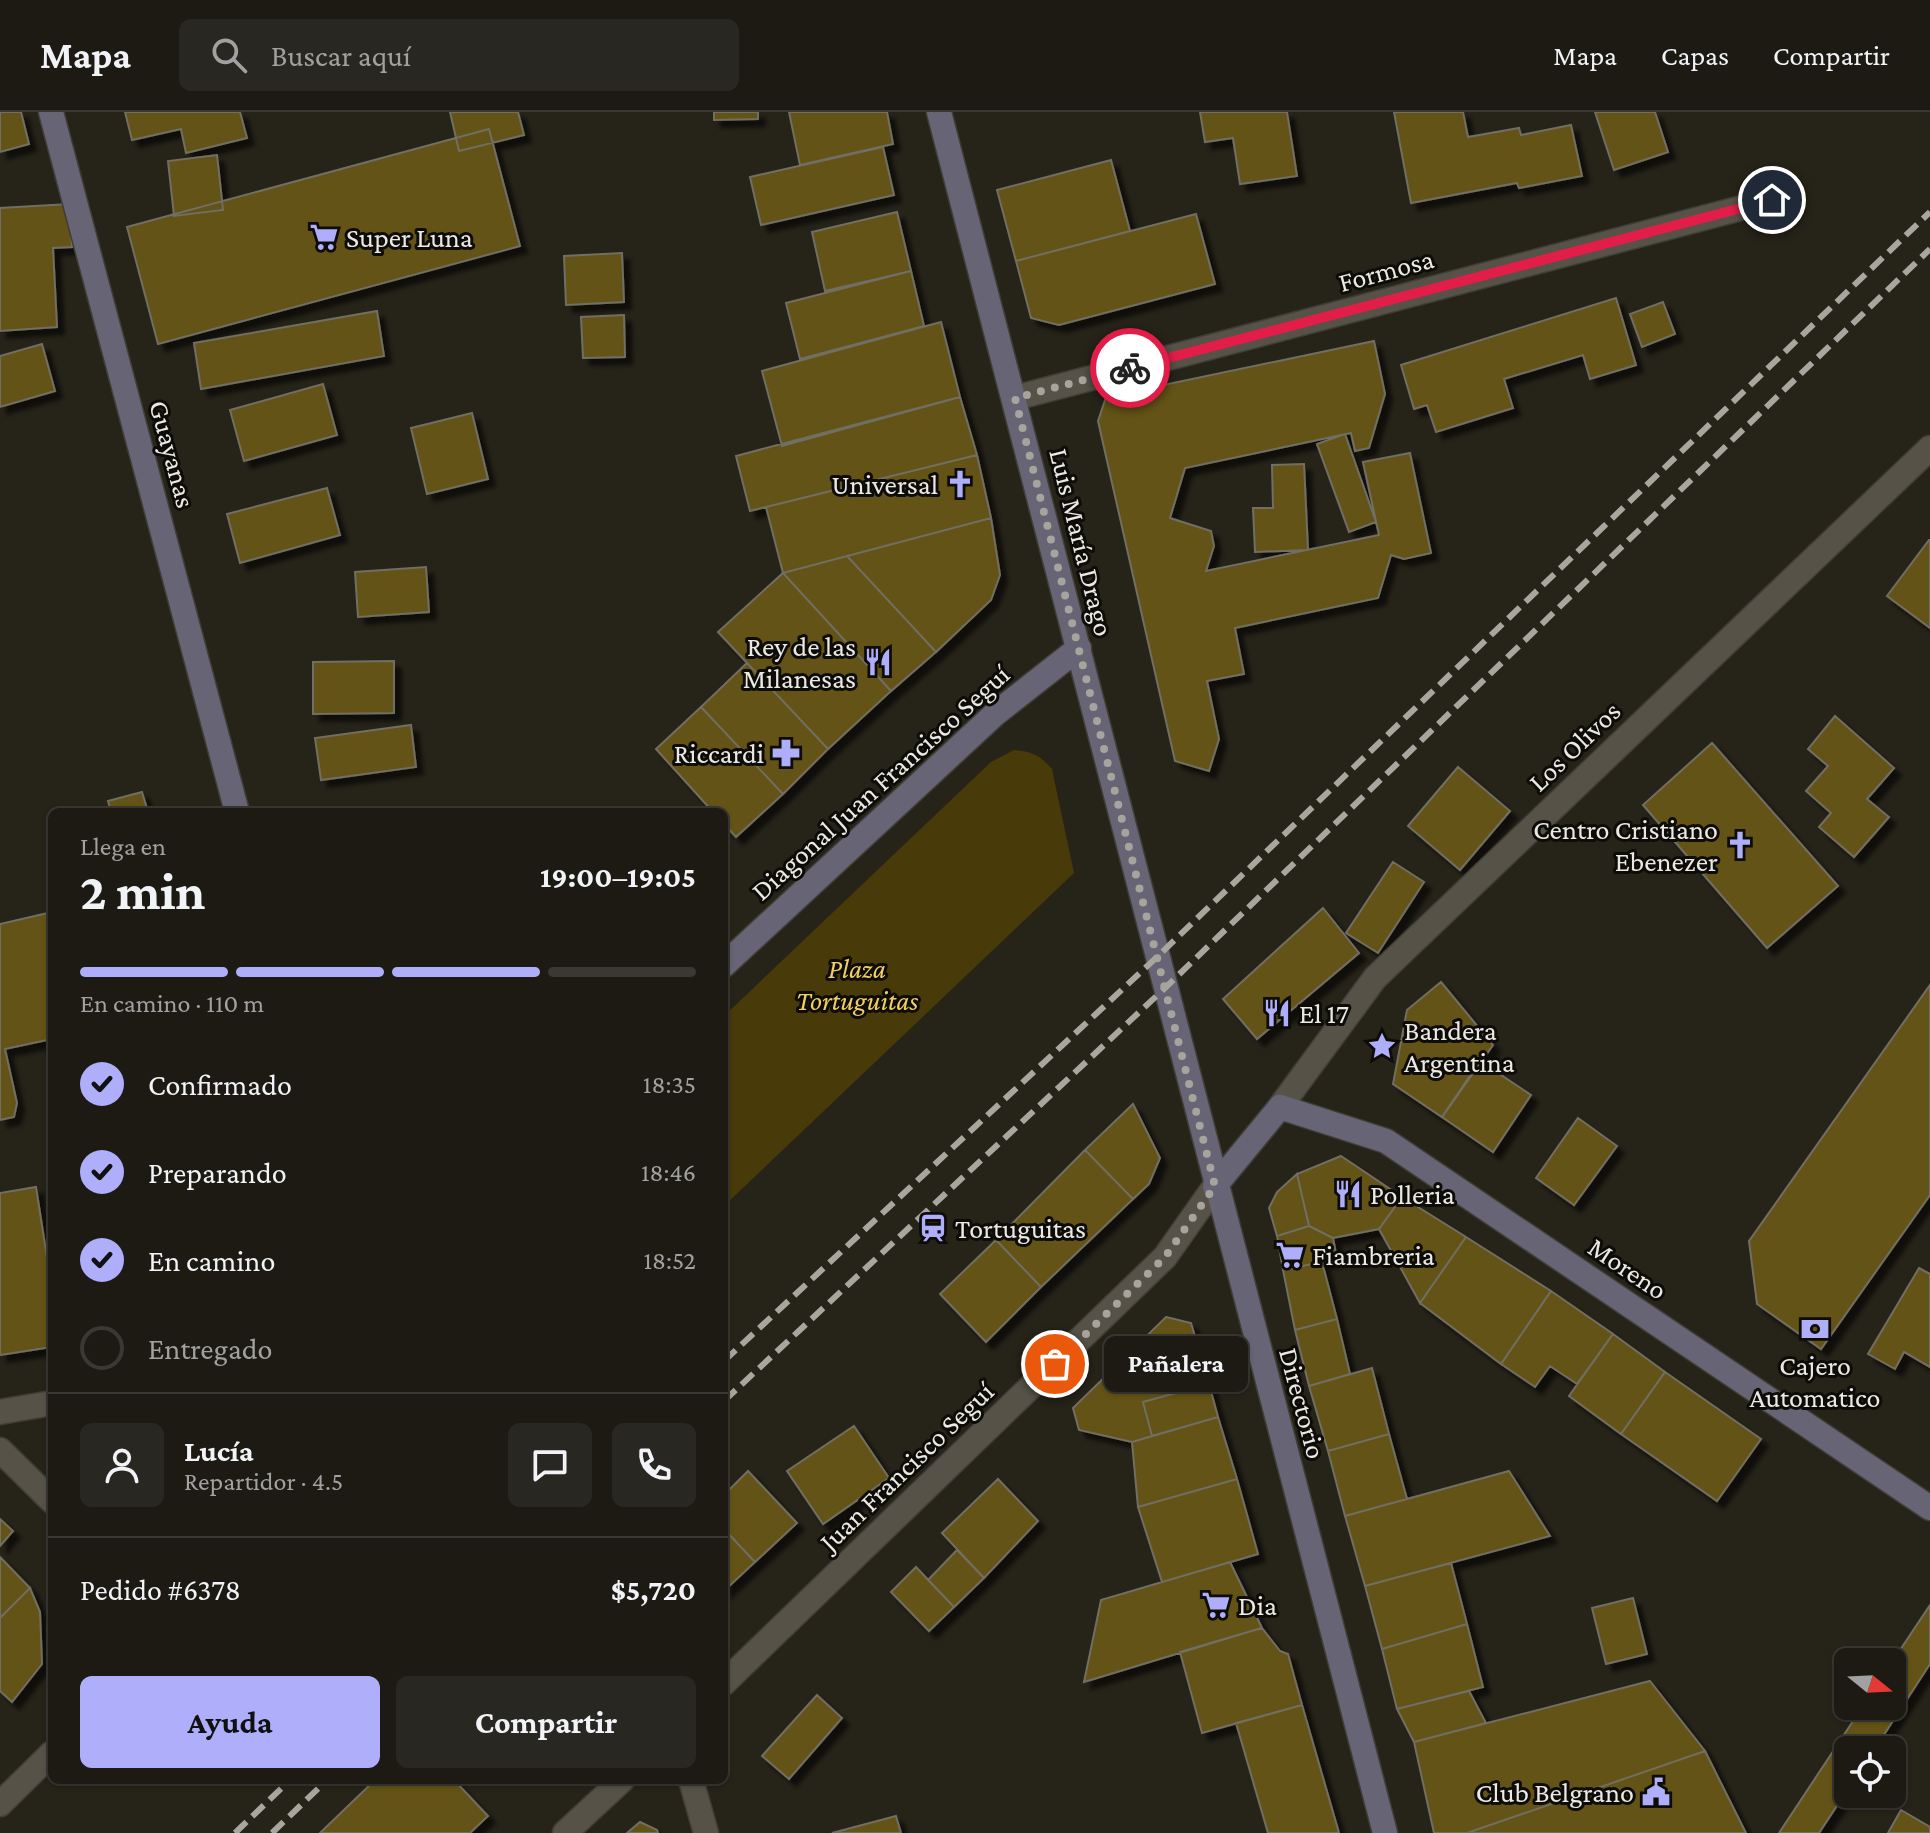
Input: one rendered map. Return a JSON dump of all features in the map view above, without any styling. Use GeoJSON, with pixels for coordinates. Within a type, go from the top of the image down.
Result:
{"type":"FeatureCollection","features":[{"type":"Feature","properties":{"kind":"street","name":"Guayanas"},"geometry":{"type":"LineString","coordinates":[[51,112],[236,808]]}},
{"type":"Feature","properties":{"kind":"street","name":"Luis María Drago"},"geometry":{"type":"LineString","coordinates":[[939,112],[1165,988]]}},
{"type":"Feature","properties":{"kind":"street","name":"Formosa"},"geometry":{"type":"LineString","coordinates":[[1015,398],[1772,200]]}},
{"type":"Feature","properties":{"kind":"street","name":"Los Olivos"},"geometry":{"type":"LineString","coordinates":[[1280,1107],[1375,978],[1930,448]]}},
{"type":"Feature","properties":{"kind":"street","name":"Diagonal Juan Francisco Seguí"},"geometry":{"type":"LineString","coordinates":[[728,961],[995,714],[1079,648]]}},
{"type":"Feature","properties":{"kind":"street","name":"Directorio"},"geometry":{"type":"LineString","coordinates":[[1165,988],[1385,1833]]}},
{"type":"Feature","properties":{"kind":"street","name":"Juan Francisco Seguí"},"geometry":{"type":"LineString","coordinates":[[728,1679],[1165,1257],[1215,1186],[1280,1107]]}},
{"type":"Feature","properties":{"kind":"street","name":"Moreno"},"geometry":{"type":"LineString","coordinates":[[1280,1107],[1386,1141],[1930,1508]]}},
{"type":"Feature","properties":{"kind":"street"},"geometry":{"type":"LineString","coordinates":[[0,1412],[48,1404]]}},
{"type":"Feature","properties":{"kind":"street"},"geometry":{"type":"LineString","coordinates":[[0,1450],[48,1497]]}},
{"type":"Feature","properties":{"kind":"street"},"geometry":{"type":"LineString","coordinates":[[0,1804],[48,1757]]}},
{"type":"Feature","properties":{"kind":"street"},"geometry":{"type":"LineString","coordinates":[[565,1833],[618,1784]]}},
{"type":"Feature","properties":{"kind":"street"},"geometry":{"type":"LineString","coordinates":[[692,1784],[706,1833]]}},
{"type":"Feature","properties":{"kind":"green space","name":"Plaza Tortuguitas"},"geometry":{"type":"Polygon","coordinates":[[[1014,750],[1025,751],[1043,760],[1052,769],[1074,873],[728,1202],[728,1012],[991,762],[1014,750]]]}},
{"type":"Feature","properties":{"kind":"building"},"geometry":{"type":"Polygon","coordinates":[[[0,112],[21,112],[29,144],[0,152],[0,112]]]}},
{"type":"Feature","properties":{"kind":"building"},"geometry":{"type":"Polygon","coordinates":[[[125,112],[240,112],[247,138],[186,153],[181,129],[132,140],[125,112]]]}},
{"type":"Feature","properties":{"kind":"building"},"geometry":{"type":"Polygon","coordinates":[[[450,112],[518,112],[524,135],[459,151],[450,112]]]}},
{"type":"Feature","properties":{"kind":"building"},"geometry":{"type":"Polygon","coordinates":[[[714,112],[758,112],[758,119],[714,120],[714,112]]]}},
{"type":"Feature","properties":{"kind":"building"},"geometry":{"type":"Polygon","coordinates":[[[789,112],[887,112],[893,144],[800,165],[789,112]]]}},
{"type":"Feature","properties":{"kind":"building"},"geometry":{"type":"Polygon","coordinates":[[[1200,112],[1287,112],[1297,176],[1240,184],[1233,138],[1205,142],[1200,112]]]}},
{"type":"Feature","properties":{"kind":"building"},"geometry":{"type":"Polygon","coordinates":[[[1394,112],[1463,112],[1468,137],[1519,128],[1521,135],[1571,125],[1582,176],[1519,188],[1517,183],[1411,203],[1394,112]]]}},
{"type":"Feature","properties":{"kind":"building"},"geometry":{"type":"Polygon","coordinates":[[[1595,112],[1655,112],[1668,152],[1614,170],[1595,112]]]}},
{"type":"Feature","properties":{"kind":"building","name":"Super Luna"},"geometry":{"type":"Polygon","coordinates":[[[489,129],[520,246],[158,344],[127,227],[489,129]]]}},
{"type":"Feature","properties":{"kind":"building"},"geometry":{"type":"Polygon","coordinates":[[[883,147],[894,195],[761,225],[750,177],[883,147]]]}},
{"type":"Feature","properties":{"kind":"building"},"geometry":{"type":"Polygon","coordinates":[[[217,155],[223,210],[174,216],[168,161],[217,155]]]}},
{"type":"Feature","properties":{"kind":"building"},"geometry":{"type":"Polygon","coordinates":[[[1111,160],[1130,231],[1016,261],[997,190],[1111,160]]]}},
{"type":"Feature","properties":{"kind":"building"},"geometry":{"type":"Polygon","coordinates":[[[69,204],[72,247],[53,248],[57,327],[0,331],[0,208],[69,204]]]}},
{"type":"Feature","properties":{"kind":"building"},"geometry":{"type":"Polygon","coordinates":[[[897,212],[911,271],[825,291],[812,232],[897,212]]]}},
{"type":"Feature","properties":{"kind":"building"},"geometry":{"type":"Polygon","coordinates":[[[1196,214],[1215,284],[1059,325],[1031,318],[1016,261],[1196,214]]]}},
{"type":"Feature","properties":{"kind":"building"},"geometry":{"type":"Polygon","coordinates":[[[622,253],[624,302],[566,305],[564,256],[622,253]]]}},
{"type":"Feature","properties":{"kind":"building"},"geometry":{"type":"Polygon","coordinates":[[[911,271],[924,326],[800,359],[786,303],[911,271]]]}},
{"type":"Feature","properties":{"kind":"building"},"geometry":{"type":"Polygon","coordinates":[[[1616,298],[1636,365],[1590,379],[1583,355],[1504,379],[1513,408],[1436,432],[1427,405],[1414,409],[1401,365],[1616,298]]]}},
{"type":"Feature","properties":{"kind":"building"},"geometry":{"type":"Polygon","coordinates":[[[1663,302],[1675,334],[1642,347],[1630,314],[1663,302]]]}},
{"type":"Feature","properties":{"kind":"building"},"geometry":{"type":"Polygon","coordinates":[[[377,311],[384,356],[201,389],[194,343],[377,311]]]}},
{"type":"Feature","properties":{"kind":"building"},"geometry":{"type":"Polygon","coordinates":[[[624,315],[625,357],[583,358],[581,317],[624,315]]]}},
{"type":"Feature","properties":{"kind":"building"},"geometry":{"type":"Polygon","coordinates":[[[941,322],[960,397],[782,446],[762,371],[941,322]]]}},
{"type":"Feature","properties":{"kind":"building"},"geometry":{"type":"Polygon","coordinates":[[[1374,341],[1385,394],[1369,448],[1355,451],[1351,433],[1185,468],[1170,518],[1211,531],[1214,546],[1206,571],[1379,535],[1363,462],[1410,453],[1431,553],[1404,559],[1391,555],[1378,598],[1235,628],[1244,674],[1207,681],[1219,739],[1209,771],[1175,761],[1098,421],[1106,397],[1374,341]]]}},
{"type":"Feature","properties":{"kind":"building"},"geometry":{"type":"Polygon","coordinates":[[[42,344],[55,391],[0,407],[0,356],[42,344]]]}},
{"type":"Feature","properties":{"kind":"building"},"geometry":{"type":"Polygon","coordinates":[[[323,384],[337,435],[244,461],[230,410],[323,384]]]}},
{"type":"Feature","properties":{"kind":"building"},"geometry":{"type":"Polygon","coordinates":[[[960,397],[977,455],[750,511],[736,456],[960,397]]]}},
{"type":"Feature","properties":{"kind":"building"},"geometry":{"type":"Polygon","coordinates":[[[472,413],[488,479],[427,494],[411,428],[472,413]]]}},
{"type":"Feature","properties":{"kind":"building"},"geometry":{"type":"Polygon","coordinates":[[[1345,434],[1376,522],[1349,532],[1317,444],[1345,434]]]}},
{"type":"Feature","properties":{"kind":"building"},"geometry":{"type":"Polygon","coordinates":[[[977,455],[991,518],[783,573],[766,507],[977,455]]]}},
{"type":"Feature","properties":{"kind":"building"},"geometry":{"type":"Polygon","coordinates":[[[1304,464],[1308,550],[1255,552],[1253,508],[1273,508],[1272,465],[1304,464]]]}},
{"type":"Feature","properties":{"kind":"building"},"geometry":{"type":"Polygon","coordinates":[[[327,488],[340,535],[240,563],[227,514],[327,488]]]}},
{"type":"Feature","properties":{"kind":"building"},"geometry":{"type":"Polygon","coordinates":[[[991,518],[1000,575],[991,600],[936,652],[847,556],[991,518]]]}},
{"type":"Feature","properties":{"kind":"building"},"geometry":{"type":"Polygon","coordinates":[[[1930,540],[1930,628],[1887,596],[1930,540]]]}},
{"type":"Feature","properties":{"kind":"building"},"geometry":{"type":"Polygon","coordinates":[[[847,556],[936,652],[891,691],[783,573],[847,556]]]}},
{"type":"Feature","properties":{"kind":"building"},"geometry":{"type":"Polygon","coordinates":[[[426,567],[429,612],[358,617],[355,572],[426,567]]]}},
{"type":"Feature","properties":{"kind":"building"},"geometry":{"type":"Polygon","coordinates":[[[783,573],[891,691],[828,749],[718,632],[783,573]]]}},
{"type":"Feature","properties":{"kind":"building"},"geometry":{"type":"Polygon","coordinates":[[[394,661],[394,713],[313,714],[313,662],[394,661]]]}},
{"type":"Feature","properties":{"kind":"building"},"geometry":{"type":"Polygon","coordinates":[[[747,663],[828,749],[783,794],[701,707],[747,663]]]}},
{"type":"Feature","properties":{"kind":"building"},"geometry":{"type":"Polygon","coordinates":[[[701,707],[783,794],[736,837],[728,828],[728,808],[709,808],[656,749],[701,707]]]}},
{"type":"Feature","properties":{"kind":"building"},"geometry":{"type":"Polygon","coordinates":[[[1835,716],[1894,768],[1867,799],[1889,817],[1854,857],[1819,827],[1831,813],[1806,791],[1828,766],[1808,749],[1835,716]]]}},
{"type":"Feature","properties":{"kind":"building"},"geometry":{"type":"Polygon","coordinates":[[[411,725],[416,767],[321,780],[315,738],[411,725]]]}},
{"type":"Feature","properties":{"kind":"building","name":"Centro Cristiano Ebenezer"},"geometry":{"type":"Polygon","coordinates":[[[1712,743],[1838,886],[1767,948],[1643,805],[1712,743]]]}},
{"type":"Feature","properties":{"kind":"building"},"geometry":{"type":"Polygon","coordinates":[[[1458,767],[1510,811],[1460,870],[1408,826],[1458,767]]]}},
{"type":"Feature","properties":{"kind":"building"},"geometry":{"type":"Polygon","coordinates":[[[142,792],[147,808],[110,808],[108,801],[142,792]]]}},
{"type":"Feature","properties":{"kind":"building"},"geometry":{"type":"Polygon","coordinates":[[[1393,862],[1424,882],[1378,953],[1346,933],[1393,862]]]}},
{"type":"Feature","properties":{"kind":"building"},"geometry":{"type":"Polygon","coordinates":[[[1323,908],[1359,953],[1257,1039],[1223,999],[1323,908]]]}},
{"type":"Feature","properties":{"kind":"building"},"geometry":{"type":"Polygon","coordinates":[[[48,913],[48,1040],[5,1049],[17,1103],[14,1117],[0,1120],[0,924],[48,913]]]}},
{"type":"Feature","properties":{"kind":"building"},"geometry":{"type":"Polygon","coordinates":[[[1441,982],[1493,1045],[1442,1117],[1393,1084],[1407,1010],[1441,982]]]}},
{"type":"Feature","properties":{"kind":"building"},"geometry":{"type":"Polygon","coordinates":[[[1930,985],[1930,1195],[1821,1349],[1757,1304],[1749,1241],[1930,985]]]}},
{"type":"Feature","properties":{"kind":"building"},"geometry":{"type":"Polygon","coordinates":[[[1480,1061],[1531,1095],[1493,1152],[1442,1117],[1480,1061]]]}},
{"type":"Feature","properties":{"kind":"building"},"geometry":{"type":"Polygon","coordinates":[[[1133,1104],[1160,1158],[1149,1184],[1133,1199],[1085,1150],[1133,1104]]]}},
{"type":"Feature","properties":{"kind":"building"},"geometry":{"type":"Polygon","coordinates":[[[1578,1118],[1617,1146],[1574,1205],[1536,1178],[1578,1118]]]}},
{"type":"Feature","properties":{"kind":"building"},"geometry":{"type":"Polygon","coordinates":[[[1085,1150],[1133,1199],[1041,1287],[996,1240],[1085,1150]]]}},
{"type":"Feature","properties":{"kind":"building"},"geometry":{"type":"Polygon","coordinates":[[[1341,1156],[1402,1197],[1379,1229],[1333,1238],[1309,1226],[1297,1174],[1341,1156]]]}},
{"type":"Feature","properties":{"kind":"building"},"geometry":{"type":"Polygon","coordinates":[[[1297,1174],[1309,1226],[1277,1236],[1269,1208],[1277,1192],[1297,1174]]]}},
{"type":"Feature","properties":{"kind":"building"},"geometry":{"type":"Polygon","coordinates":[[[36,1187],[48,1264],[48,1348],[0,1355],[0,1193],[36,1187]]]}},
{"type":"Feature","properties":{"kind":"building"},"geometry":{"type":"Polygon","coordinates":[[[1402,1197],[1466,1237],[1420,1303],[1379,1229],[1402,1197]]]}},
{"type":"Feature","properties":{"kind":"building"},"geometry":{"type":"Polygon","coordinates":[[[1309,1226],[1333,1238],[1337,1259],[1283,1270],[1277,1236],[1309,1226]]]}},
{"type":"Feature","properties":{"kind":"building"},"geometry":{"type":"Polygon","coordinates":[[[1466,1237],[1551,1291],[1501,1364],[1420,1303],[1466,1237]]]}},
{"type":"Feature","properties":{"kind":"building"},"geometry":{"type":"Polygon","coordinates":[[[996,1240],[1041,1287],[986,1342],[940,1294],[996,1240]]]}},
{"type":"Feature","properties":{"kind":"building"},"geometry":{"type":"Polygon","coordinates":[[[1322,1262],[1337,1319],[1295,1330],[1283,1270],[1322,1262]]]}},
{"type":"Feature","properties":{"kind":"building"},"geometry":{"type":"Polygon","coordinates":[[[1919,1268],[1930,1274],[1930,1367],[1904,1352],[1895,1369],[1868,1354],[1919,1268]]]}},
{"type":"Feature","properties":{"kind":"building"},"geometry":{"type":"Polygon","coordinates":[[[1551,1291],[1613,1334],[1577,1384],[1550,1366],[1535,1387],[1501,1364],[1551,1291]]]}},
{"type":"Feature","properties":{"kind":"building"},"geometry":{"type":"Polygon","coordinates":[[[1166,1317],[1191,1323],[1209,1384],[1143,1402],[1152,1436],[1132,1442],[1079,1430],[1073,1408],[1166,1317]]]}},
{"type":"Feature","properties":{"kind":"building"},"geometry":{"type":"Polygon","coordinates":[[[1337,1319],[1350,1374],[1309,1386],[1295,1330],[1337,1319]]]}},
{"type":"Feature","properties":{"kind":"building"},"geometry":{"type":"Polygon","coordinates":[[[1613,1334],[1665,1372],[1621,1434],[1569,1396],[1613,1334]]]}},
{"type":"Feature","properties":{"kind":"building"},"geometry":{"type":"Polygon","coordinates":[[[1372,1368],[1389,1434],[1328,1451],[1309,1386],[1372,1368]]]}},
{"type":"Feature","properties":{"kind":"building"},"geometry":{"type":"Polygon","coordinates":[[[1665,1372],[1761,1439],[1717,1501],[1621,1434],[1665,1372]]]}},
{"type":"Feature","properties":{"kind":"building"},"geometry":{"type":"Polygon","coordinates":[[[1209,1384],[1218,1417],[1152,1436],[1143,1402],[1209,1384]]]}},
{"type":"Feature","properties":{"kind":"building"},"geometry":{"type":"Polygon","coordinates":[[[1218,1417],[1237,1479],[1138,1507],[1132,1442],[1218,1417]]]}},
{"type":"Feature","properties":{"kind":"building"},"geometry":{"type":"Polygon","coordinates":[[[854,1426],[889,1478],[823,1524],[787,1471],[854,1426]]]}},
{"type":"Feature","properties":{"kind":"building"},"geometry":{"type":"Polygon","coordinates":[[[1389,1434],[1407,1499],[1345,1516],[1328,1451],[1389,1434]]]}},
{"type":"Feature","properties":{"kind":"building"},"geometry":{"type":"Polygon","coordinates":[[[748,1471],[797,1523],[755,1562],[728,1533],[728,1491],[748,1471]]]}},
{"type":"Feature","properties":{"kind":"building"},"geometry":{"type":"Polygon","coordinates":[[[1509,1471],[1550,1536],[1365,1586],[1345,1516],[1509,1471]]]}},
{"type":"Feature","properties":{"kind":"building"},"geometry":{"type":"Polygon","coordinates":[[[998,1479],[1038,1521],[984,1578],[942,1533],[998,1479]]]}},
{"type":"Feature","properties":{"kind":"building"},"geometry":{"type":"Polygon","coordinates":[[[1237,1479],[1258,1554],[1162,1582],[1138,1507],[1237,1479]]]}},
{"type":"Feature","properties":{"kind":"building"},"geometry":{"type":"Polygon","coordinates":[[[0,1519],[13,1531],[0,1546],[0,1519]]]}},
{"type":"Feature","properties":{"kind":"building"},"geometry":{"type":"Polygon","coordinates":[[[728,1533],[755,1562],[728,1587],[728,1533]]]}},
{"type":"Feature","properties":{"kind":"building"},"geometry":{"type":"Polygon","coordinates":[[[957,1550],[984,1578],[954,1607],[928,1580],[957,1550]]]}},
{"type":"Feature","properties":{"kind":"building"},"geometry":{"type":"Polygon","coordinates":[[[0,1557],[30,1588],[0,1618],[0,1557]]]}},
{"type":"Feature","properties":{"kind":"building"},"geometry":{"type":"Polygon","coordinates":[[[1230,1562],[1262,1628],[1084,1682],[1101,1600],[1230,1562]]]}},
{"type":"Feature","properties":{"kind":"building"},"geometry":{"type":"Polygon","coordinates":[[[1451,1563],[1467,1624],[1382,1649],[1365,1586],[1451,1563]]]}},
{"type":"Feature","properties":{"kind":"building"},"geometry":{"type":"Polygon","coordinates":[[[916,1567],[954,1607],[929,1631],[891,1592],[916,1567]]]}},
{"type":"Feature","properties":{"kind":"building"},"geometry":{"type":"Polygon","coordinates":[[[30,1588],[40,1612],[42,1664],[12,1702],[0,1691],[0,1618],[30,1588]]]}},
{"type":"Feature","properties":{"kind":"building"},"geometry":{"type":"Polygon","coordinates":[[[1633,1598],[1647,1654],[1606,1664],[1592,1608],[1633,1598]]]}},
{"type":"Feature","properties":{"kind":"building"},"geometry":{"type":"Polygon","coordinates":[[[1930,1605],[1930,1664],[1906,1701],[1906,1648],[1901,1648],[1930,1605]]]}},
{"type":"Feature","properties":{"kind":"building"},"geometry":{"type":"Polygon","coordinates":[[[1467,1624],[1483,1687],[1397,1709],[1382,1649],[1467,1624]]]}},
{"type":"Feature","properties":{"kind":"building"},"geometry":{"type":"Polygon","coordinates":[[[1262,1628],[1280,1651],[1288,1654],[1302,1705],[1202,1733],[1180,1652],[1262,1628]]]}},
{"type":"Feature","properties":{"kind":"building"},"geometry":{"type":"Polygon","coordinates":[[[1650,1681],[1705,1751],[1467,1833],[1434,1833],[1414,1742],[1650,1681]]]}},
{"type":"Feature","properties":{"kind":"building"},"geometry":{"type":"Polygon","coordinates":[[[1469,1691],[1486,1723],[1414,1742],[1397,1709],[1469,1691]]]}},
{"type":"Feature","properties":{"kind":"building"},"geometry":{"type":"Polygon","coordinates":[[[817,1695],[842,1718],[789,1779],[762,1756],[817,1695]]]}},
{"type":"Feature","properties":{"kind":"building"},"geometry":{"type":"Polygon","coordinates":[[[1302,1705],[1339,1833],[1268,1833],[1236,1723],[1302,1705]]]}},
{"type":"Feature","properties":{"kind":"building"},"geometry":{"type":"Polygon","coordinates":[[[1854,1720],[1894,1720],[1883,1736],[1843,1736],[1854,1720]]]}},
{"type":"Feature","properties":{"kind":"building"},"geometry":{"type":"Polygon","coordinates":[[[1834,1750],[1835,1808],[1819,1833],[1779,1833],[1834,1750]]]}},
{"type":"Feature","properties":{"kind":"building","name":"Club Belgrano"},"geometry":{"type":"Polygon","coordinates":[[[1705,1751],[1746,1833],[1467,1833],[1705,1751]]]}},
{"type":"Feature","properties":{"kind":"building"},"geometry":{"type":"Polygon","coordinates":[[[371,1784],[458,1784],[488,1816],[470,1833],[320,1833],[371,1784]]]}},
{"type":"Feature","properties":{"kind":"building"},"geometry":{"type":"Polygon","coordinates":[[[1901,1810],[1930,1827],[1930,1833],[1888,1833],[1901,1810]]]}},
{"type":"Feature","properties":{"kind":"building"},"geometry":{"type":"Polygon","coordinates":[[[896,1816],[901,1833],[832,1833],[896,1816]]]}},
{"type":"Feature","properties":{"kind":"building"},"geometry":{"type":"Polygon","coordinates":[[[640,1822],[657,1830],[658,1833],[627,1833],[640,1822]]]}},
{"type":"Feature","properties":{"kind":"railway"},"geometry":{"type":"LineString","coordinates":[[728,1357],[1157,957],[1930,212]]}},
{"type":"Feature","properties":{"kind":"railway"},"geometry":{"type":"LineString","coordinates":[[728,1397],[1165,988],[1930,249]]}},
{"type":"Feature","properties":{"kind":"railway"},"geometry":{"type":"LineString","coordinates":[[235,1833],[286,1784]]}},
{"type":"Feature","properties":{"kind":"railway"},"geometry":{"type":"LineString","coordinates":[[272,1833],[323,1784]]}},
{"type":"Feature","properties":{"kind":"way so far"},"geometry":{"type":"LineString","coordinates":[[1055,1364],[1165,1257],[1215,1186],[1015,398],[1130,368]]}},
{"type":"Feature","properties":{"kind":"place","name":"Super Luna"},"geometry":{"type":"Point","coordinates":[324,237]}},
{"type":"Feature","properties":{"kind":"place","name":"Universal"},"geometry":{"type":"Point","coordinates":[960,484]}},
{"type":"Feature","properties":{"kind":"place","name":"Rey de las Milanesas"},"geometry":{"type":"Point","coordinates":[878,662]}},
{"type":"Feature","properties":{"kind":"place","name":"Riccardi"},"geometry":{"type":"Point","coordinates":[786,753]}},
{"type":"Feature","properties":{"kind":"place","name":"Centro Cristiano Ebenezer"},"geometry":{"type":"Point","coordinates":[1740,845]}},
{"type":"Feature","properties":{"kind":"place","name":"El 17"},"geometry":{"type":"Point","coordinates":[1277,1013]}},
{"type":"Feature","properties":{"kind":"place","name":"Bandera Argentina"},"geometry":{"type":"Point","coordinates":[1382,1046]}},
{"type":"Feature","properties":{"kind":"place","name":"Polleria"},"geometry":{"type":"Point","coordinates":[1348,1194]}},
{"type":"Feature","properties":{"kind":"place","name":"Tortuguitas"},"geometry":{"type":"Point","coordinates":[933,1228]}},
{"type":"Feature","properties":{"kind":"place","name":"Fiambreria"},"geometry":{"type":"Point","coordinates":[1290,1255]}},
{"type":"Feature","properties":{"kind":"place","name":"Cajero Automatico"},"geometry":{"type":"Point","coordinates":[1815,1329]}},
{"type":"Feature","properties":{"kind":"place","name":"Pañalera"},"geometry":{"type":"Point","coordinates":[1055,1364]}},
{"type":"Feature","properties":{"kind":"place","name":"Dia"},"geometry":{"type":"Point","coordinates":[1216,1605]}},
{"type":"Feature","properties":{"kind":"place","name":"Club Belgrano"},"geometry":{"type":"Point","coordinates":[1656,1792]}},
{"type":"Feature","properties":{"kind":"route"},"geometry":{"type":"LineString","coordinates":[[1130,368],[1772,200]]}}]}
